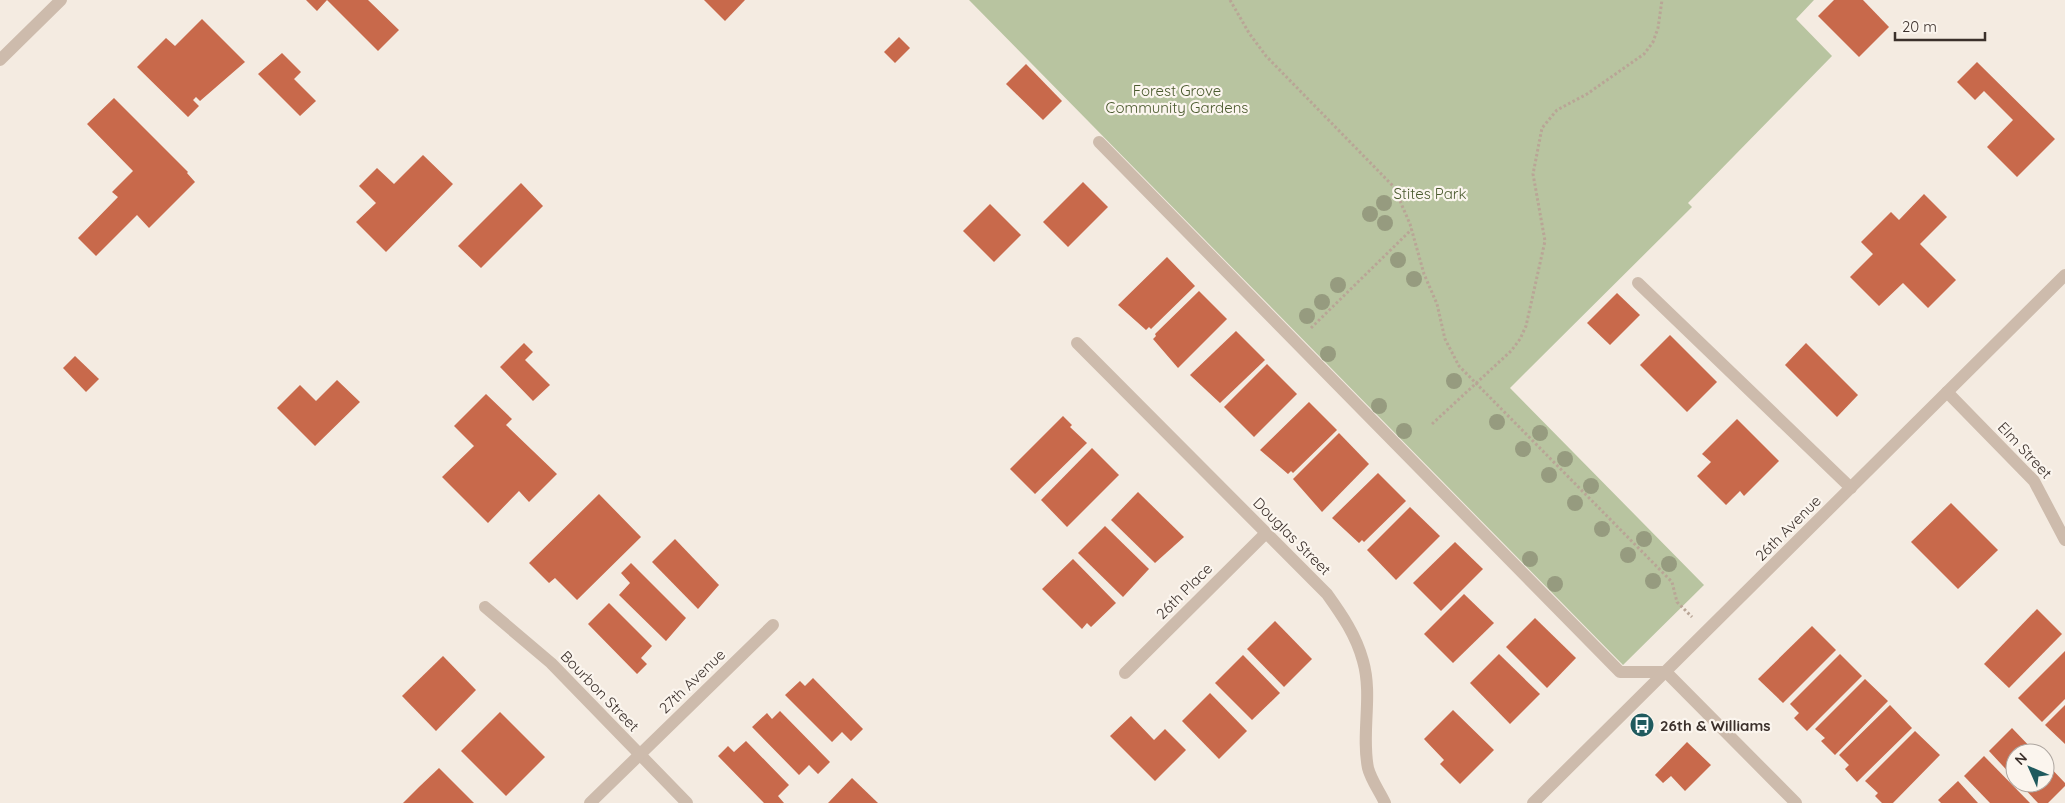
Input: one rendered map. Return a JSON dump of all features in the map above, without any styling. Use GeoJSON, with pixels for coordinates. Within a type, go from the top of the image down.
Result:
{"type":"FeatureCollection","features":[{"type":"Feature","properties":{"kind":"street"},"geometry":{"type":"LineString","coordinates":[[0,60],[61,0]]}},
{"type":"Feature","properties":{"kind":"street"},"geometry":{"type":"LineString","coordinates":[[1099,142],[1620,672],[1666,672],[1796,803]]}},
{"type":"Feature","properties":{"kind":"street","name":"26th Avenue"},"geometry":{"type":"LineString","coordinates":[[1533,803],[2065,274]]}},
{"type":"Feature","properties":{"kind":"street"},"geometry":{"type":"LineString","coordinates":[[1638,283],[1851,488]]}},
{"type":"Feature","properties":{"kind":"street","name":"Douglas Street"},"geometry":{"type":"LineString","coordinates":[[1077,343],[1327,594],[1351,628],[1364,662],[1368,697],[1365,737],[1368,770],[1385,803]]}},
{"type":"Feature","properties":{"kind":"street","name":"Elm Street"},"geometry":{"type":"LineString","coordinates":[[1947,392],[2034,481],[2065,540]]}},
{"type":"Feature","properties":{"kind":"street","name":"26th Place"},"geometry":{"type":"LineString","coordinates":[[1125,673],[1266,532]]}},
{"type":"Feature","properties":{"kind":"street","name":"Bourbon Street"},"geometry":{"type":"LineString","coordinates":[[485,607],[551,663],[688,803]]}},
{"type":"Feature","properties":{"kind":"street","name":"27th Avenue"},"geometry":{"type":"LineString","coordinates":[[590,803],[773,625]]}},
{"type":"Feature","properties":{"kind":"path"},"geometry":{"type":"LineString","coordinates":[[1230,0],[1245,28],[1266,56],[1394,187],[1412,228],[1424,274],[1437,304],[1445,339],[1459,366],[1672,582],[1677,602],[1707,631]]}},
{"type":"Feature","properties":{"kind":"path"},"geometry":{"type":"LineString","coordinates":[[1432,424],[1520,339],[1532,309],[1545,241],[1533,174],[1542,128],[1557,110],[1586,94],[1644,54],[1653,42],[1658,28],[1662,0]]}},
{"type":"Feature","properties":{"kind":"path"},"geometry":{"type":"LineString","coordinates":[[1296,342],[1412,228]]}},
{"type":"Feature","properties":{"kind":"green space","name":"Stites Park"},"geometry":{"type":"Polygon","coordinates":[[[969,0],[1814,0],[1796,19],[1832,56],[1688,203],[1692,207],[1510,388],[1704,585],[1623,665],[969,0]]]}},
{"type":"Feature","properties":{"kind":"building"},"geometry":{"type":"Polygon","coordinates":[[[306,0],[327,0],[317,11],[306,0]]]}},
{"type":"Feature","properties":{"kind":"building"},"geometry":{"type":"Polygon","coordinates":[[[327,0],[368,0],[399,30],[378,51],[327,0]]]}},
{"type":"Feature","properties":{"kind":"building"},"geometry":{"type":"Polygon","coordinates":[[[704,0],[745,0],[725,21],[704,0]]]}},
{"type":"Feature","properties":{"kind":"building"},"geometry":{"type":"Polygon","coordinates":[[[1834,0],[1863,0],[1889,27],[1859,57],[1818,16],[1834,0]]]}},
{"type":"Feature","properties":{"kind":"building"},"geometry":{"type":"Polygon","coordinates":[[[202,19],[245,62],[200,101],[196,97],[193,100],[199,106],[188,117],[137,67],[166,38],[175,46],[202,19]]]}},
{"type":"Feature","properties":{"kind":"building"},"geometry":{"type":"Polygon","coordinates":[[[899,37],[910,48],[895,63],[884,52],[899,37]]]}},
{"type":"Feature","properties":{"kind":"building"},"geometry":{"type":"Polygon","coordinates":[[[282,53],[301,72],[294,79],[316,101],[300,116],[258,74],[282,53]]]}},
{"type":"Feature","properties":{"kind":"building"},"geometry":{"type":"Polygon","coordinates":[[[1977,62],[2055,139],[2017,177],[1987,147],[2013,120],[1984,91],[1975,100],[1957,82],[1977,62]]]}},
{"type":"Feature","properties":{"kind":"building"},"geometry":{"type":"Polygon","coordinates":[[[1026,64],[1062,101],[1043,120],[1006,84],[1026,64]]]}},
{"type":"Feature","properties":{"kind":"building"},"geometry":{"type":"Polygon","coordinates":[[[114,98],[188,172],[195,182],[149,228],[137,215],[96,256],[78,238],[118,197],[112,192],[133,171],[87,124],[114,98]]]}},
{"type":"Feature","properties":{"kind":"building"},"geometry":{"type":"Polygon","coordinates":[[[423,155],[453,184],[386,252],[356,222],[376,203],[359,186],[377,168],[394,184],[423,155]]]}},
{"type":"Feature","properties":{"kind":"building"},"geometry":{"type":"Polygon","coordinates":[[[1083,182],[1108,207],[1068,247],[1043,222],[1083,182]]]}},
{"type":"Feature","properties":{"kind":"building"},"geometry":{"type":"Polygon","coordinates":[[[521,183],[543,206],[481,268],[458,246],[521,183]]]}},
{"type":"Feature","properties":{"kind":"building"},"geometry":{"type":"Polygon","coordinates":[[[1924,194],[1947,217],[1920,244],[1956,280],[1928,308],[1903,283],[1879,306],[1850,277],[1873,254],[1861,242],[1891,212],[1899,220],[1924,194]]]}},
{"type":"Feature","properties":{"kind":"building"},"geometry":{"type":"Polygon","coordinates":[[[990,204],[1021,235],[994,262],[963,231],[990,204]]]}},
{"type":"Feature","properties":{"kind":"building"},"geometry":{"type":"Polygon","coordinates":[[[1167,257],[1195,286],[1151,329],[1149,327],[1146,330],[1118,305],[1167,257]]]}},
{"type":"Feature","properties":{"kind":"building"},"geometry":{"type":"Polygon","coordinates":[[[1199,291],[1227,319],[1178,368],[1153,339],[1156,336],[1155,334],[1199,291]]]}},
{"type":"Feature","properties":{"kind":"building"},"geometry":{"type":"Polygon","coordinates":[[[1617,293],[1640,315],[1610,345],[1587,323],[1617,293]]]}},
{"type":"Feature","properties":{"kind":"building"},"geometry":{"type":"Polygon","coordinates":[[[1236,331],[1265,360],[1220,403],[1190,375],[1236,331]]]}},
{"type":"Feature","properties":{"kind":"building"},"geometry":{"type":"Polygon","coordinates":[[[1670,335],[1717,382],[1687,412],[1640,365],[1670,335]]]}},
{"type":"Feature","properties":{"kind":"building"},"geometry":{"type":"Polygon","coordinates":[[[524,343],[533,352],[525,360],[550,385],[533,401],[500,367],[524,343]]]}},
{"type":"Feature","properties":{"kind":"building"},"geometry":{"type":"Polygon","coordinates":[[[1806,343],[1858,395],[1837,417],[1785,365],[1806,343]]]}},
{"type":"Feature","properties":{"kind":"building"},"geometry":{"type":"Polygon","coordinates":[[[75,356],[99,379],[86,392],[63,368],[75,356]]]}},
{"type":"Feature","properties":{"kind":"building"},"geometry":{"type":"Polygon","coordinates":[[[1267,364],[1297,394],[1254,437],[1224,407],[1267,364]]]}},
{"type":"Feature","properties":{"kind":"building"},"geometry":{"type":"Polygon","coordinates":[[[337,380],[360,402],[315,446],[277,408],[300,385],[316,401],[337,380]]]}},
{"type":"Feature","properties":{"kind":"building"},"geometry":{"type":"Polygon","coordinates":[[[486,394],[512,419],[506,425],[557,474],[529,502],[519,491],[488,523],[442,477],[474,446],[454,426],[486,394]]]}},
{"type":"Feature","properties":{"kind":"building"},"geometry":{"type":"Polygon","coordinates":[[[1309,402],[1337,430],[1293,473],[1291,471],[1288,474],[1260,450],[1309,402]]]}},
{"type":"Feature","properties":{"kind":"building"},"geometry":{"type":"Polygon","coordinates":[[[1063,416],[1072,425],[1070,427],[1087,443],[1035,494],[1010,469],[1063,416]]]}},
{"type":"Feature","properties":{"kind":"building"},"geometry":{"type":"Polygon","coordinates":[[[1737,419],[1779,461],[1744,496],[1740,491],[1726,505],[1697,476],[1711,462],[1702,454],[1737,419]]]}},
{"type":"Feature","properties":{"kind":"building"},"geometry":{"type":"Polygon","coordinates":[[[1339,433],[1369,464],[1322,512],[1293,479],[1339,433]]]}},
{"type":"Feature","properties":{"kind":"building"},"geometry":{"type":"Polygon","coordinates":[[[1092,448],[1119,475],[1067,527],[1041,500],[1092,448]]]}},
{"type":"Feature","properties":{"kind":"building"},"geometry":{"type":"Polygon","coordinates":[[[1378,473],[1406,501],[1364,542],[1362,540],[1359,543],[1332,518],[1378,473]]]}},
{"type":"Feature","properties":{"kind":"building"},"geometry":{"type":"Polygon","coordinates":[[[1138,492],[1184,537],[1155,563],[1111,520],[1138,492]]]}},
{"type":"Feature","properties":{"kind":"building"},"geometry":{"type":"Polygon","coordinates":[[[599,494],[641,537],[577,600],[555,578],[549,583],[529,563],[599,494]]]}},
{"type":"Feature","properties":{"kind":"building"},"geometry":{"type":"Polygon","coordinates":[[[1951,503],[1998,550],[1958,589],[1911,542],[1951,503]]]}},
{"type":"Feature","properties":{"kind":"building"},"geometry":{"type":"Polygon","coordinates":[[[1410,507],[1440,536],[1396,580],[1367,550],[1410,507]]]}},
{"type":"Feature","properties":{"kind":"building"},"geometry":{"type":"Polygon","coordinates":[[[1105,526],[1149,569],[1123,597],[1078,553],[1105,526]]]}},
{"type":"Feature","properties":{"kind":"building"},"geometry":{"type":"Polygon","coordinates":[[[675,539],[719,585],[698,609],[652,562],[675,539]]]}},
{"type":"Feature","properties":{"kind":"building"},"geometry":{"type":"Polygon","coordinates":[[[1455,542],[1483,569],[1441,611],[1413,583],[1455,542]]]}},
{"type":"Feature","properties":{"kind":"building"},"geometry":{"type":"Polygon","coordinates":[[[1073,559],[1116,603],[1091,627],[1087,623],[1082,629],[1042,589],[1073,559]]]}},
{"type":"Feature","properties":{"kind":"building"},"geometry":{"type":"Polygon","coordinates":[[[631,563],[686,618],[666,641],[619,595],[630,583],[621,573],[631,563]]]}},
{"type":"Feature","properties":{"kind":"building"},"geometry":{"type":"Polygon","coordinates":[[[1464,594],[1494,623],[1453,663],[1424,634],[1464,594]]]}},
{"type":"Feature","properties":{"kind":"building"},"geometry":{"type":"Polygon","coordinates":[[[609,603],[652,646],[641,658],[647,664],[637,674],[588,624],[609,603]]]}},
{"type":"Feature","properties":{"kind":"building"},"geometry":{"type":"Polygon","coordinates":[[[2037,609],[2062,634],[2009,688],[1984,664],[2037,609]]]}},
{"type":"Feature","properties":{"kind":"building"},"geometry":{"type":"Polygon","coordinates":[[[1535,618],[1576,658],[1547,688],[1506,647],[1535,618]]]}},
{"type":"Feature","properties":{"kind":"building"},"geometry":{"type":"Polygon","coordinates":[[[1275,621],[1312,659],[1284,687],[1247,649],[1275,621]]]}},
{"type":"Feature","properties":{"kind":"building"},"geometry":{"type":"Polygon","coordinates":[[[1812,626],[1836,650],[1783,703],[1758,679],[1812,626]]]}},
{"type":"Feature","properties":{"kind":"building"},"geometry":{"type":"Polygon","coordinates":[[[2065,651],[2065,699],[2042,722],[2018,698],[2065,651]]]}},
{"type":"Feature","properties":{"kind":"building"},"geometry":{"type":"Polygon","coordinates":[[[1499,654],[1540,694],[1510,724],[1470,683],[1499,654]]]}},
{"type":"Feature","properties":{"kind":"building"},"geometry":{"type":"Polygon","coordinates":[[[1840,654],[1862,676],[1807,731],[1794,718],[1799,713],[1790,704],[1840,654]]]}},
{"type":"Feature","properties":{"kind":"building"},"geometry":{"type":"Polygon","coordinates":[[[1243,655],[1280,693],[1252,720],[1215,683],[1243,655]]]}},
{"type":"Feature","properties":{"kind":"building"},"geometry":{"type":"Polygon","coordinates":[[[443,656],[476,690],[436,731],[402,696],[443,656]]]}},
{"type":"Feature","properties":{"kind":"building"},"geometry":{"type":"Polygon","coordinates":[[[813,678],[863,729],[851,741],[842,732],[832,742],[785,695],[800,681],[805,686],[813,678]]]}},
{"type":"Feature","properties":{"kind":"building"},"geometry":{"type":"Polygon","coordinates":[[[1865,679],[1888,701],[1835,755],[1821,741],[1825,738],[1815,729],[1865,679]]]}},
{"type":"Feature","properties":{"kind":"building"},"geometry":{"type":"Polygon","coordinates":[[[1210,693],[1247,731],[1219,759],[1182,721],[1210,693]]]}},
{"type":"Feature","properties":{"kind":"building"},"geometry":{"type":"Polygon","coordinates":[[[1890,705],[1912,728],[1857,782],[1845,769],[1849,765],[1839,755],[1890,705]]]}},
{"type":"Feature","properties":{"kind":"building"},"geometry":{"type":"Polygon","coordinates":[[[2065,705],[2065,744],[2045,725],[2065,705]]]}},
{"type":"Feature","properties":{"kind":"building"},"geometry":{"type":"Polygon","coordinates":[[[1453,710],[1494,750],[1460,784],[1440,764],[1444,760],[1424,739],[1453,710]]]}},
{"type":"Feature","properties":{"kind":"building"},"geometry":{"type":"Polygon","coordinates":[[[780,711],[830,762],[818,774],[809,765],[799,775],[752,727],[767,713],[772,719],[780,711]]]}},
{"type":"Feature","properties":{"kind":"building"},"geometry":{"type":"Polygon","coordinates":[[[500,712],[545,757],[506,796],[461,751],[500,712]]]}},
{"type":"Feature","properties":{"kind":"building"},"geometry":{"type":"Polygon","coordinates":[[[1131,716],[1154,740],[1165,729],[1186,750],[1155,781],[1110,736],[1131,716]]]}},
{"type":"Feature","properties":{"kind":"building"},"geometry":{"type":"Polygon","coordinates":[[[2012,728],[2026,743],[2005,743],[2005,768],[1989,751],[2012,728]]]}},
{"type":"Feature","properties":{"kind":"building"},"geometry":{"type":"Polygon","coordinates":[[[1915,731],[1940,755],[1893,803],[1882,803],[1875,796],[1878,793],[1865,781],[1915,731]]]}},
{"type":"Feature","properties":{"kind":"building"},"geometry":{"type":"Polygon","coordinates":[[[746,741],[789,785],[778,796],[784,803],[764,803],[718,756],[728,746],[734,752],[746,741]]]}},
{"type":"Feature","properties":{"kind":"building"},"geometry":{"type":"Polygon","coordinates":[[[1687,742],[1711,765],[1685,791],[1671,776],[1663,783],[1655,775],[1687,742]]]}},
{"type":"Feature","properties":{"kind":"building"},"geometry":{"type":"Polygon","coordinates":[[[1984,756],[2005,777],[2005,793],[2020,793],[2030,803],[1990,803],[1964,776],[1984,756]]]}},
{"type":"Feature","properties":{"kind":"building"},"geometry":{"type":"Polygon","coordinates":[[[439,768],[474,803],[403,803],[419,787],[439,768]]]}},
{"type":"Feature","properties":{"kind":"building"},"geometry":{"type":"Polygon","coordinates":[[[2055,772],[2065,783],[2065,786],[2048,803],[2038,803],[2028,793],[2055,793],[2055,772]]]}},
{"type":"Feature","properties":{"kind":"building"},"geometry":{"type":"Polygon","coordinates":[[[852,778],[878,803],[828,803],[852,778]]]}},
{"type":"Feature","properties":{"kind":"building"},"geometry":{"type":"Polygon","coordinates":[[[1958,781],[1978,803],[1941,803],[1938,800],[1958,781]]]}},
{"type":"Feature","properties":{"kind":"place","name":"26th & Williams"},"geometry":{"type":"Point","coordinates":[1642,725]}},
{"type":"Feature","properties":{"kind":"park label","name":"Forest Grove Community Gardens"},"geometry":{"type":"Point","coordinates":[1177,98]}}]}
